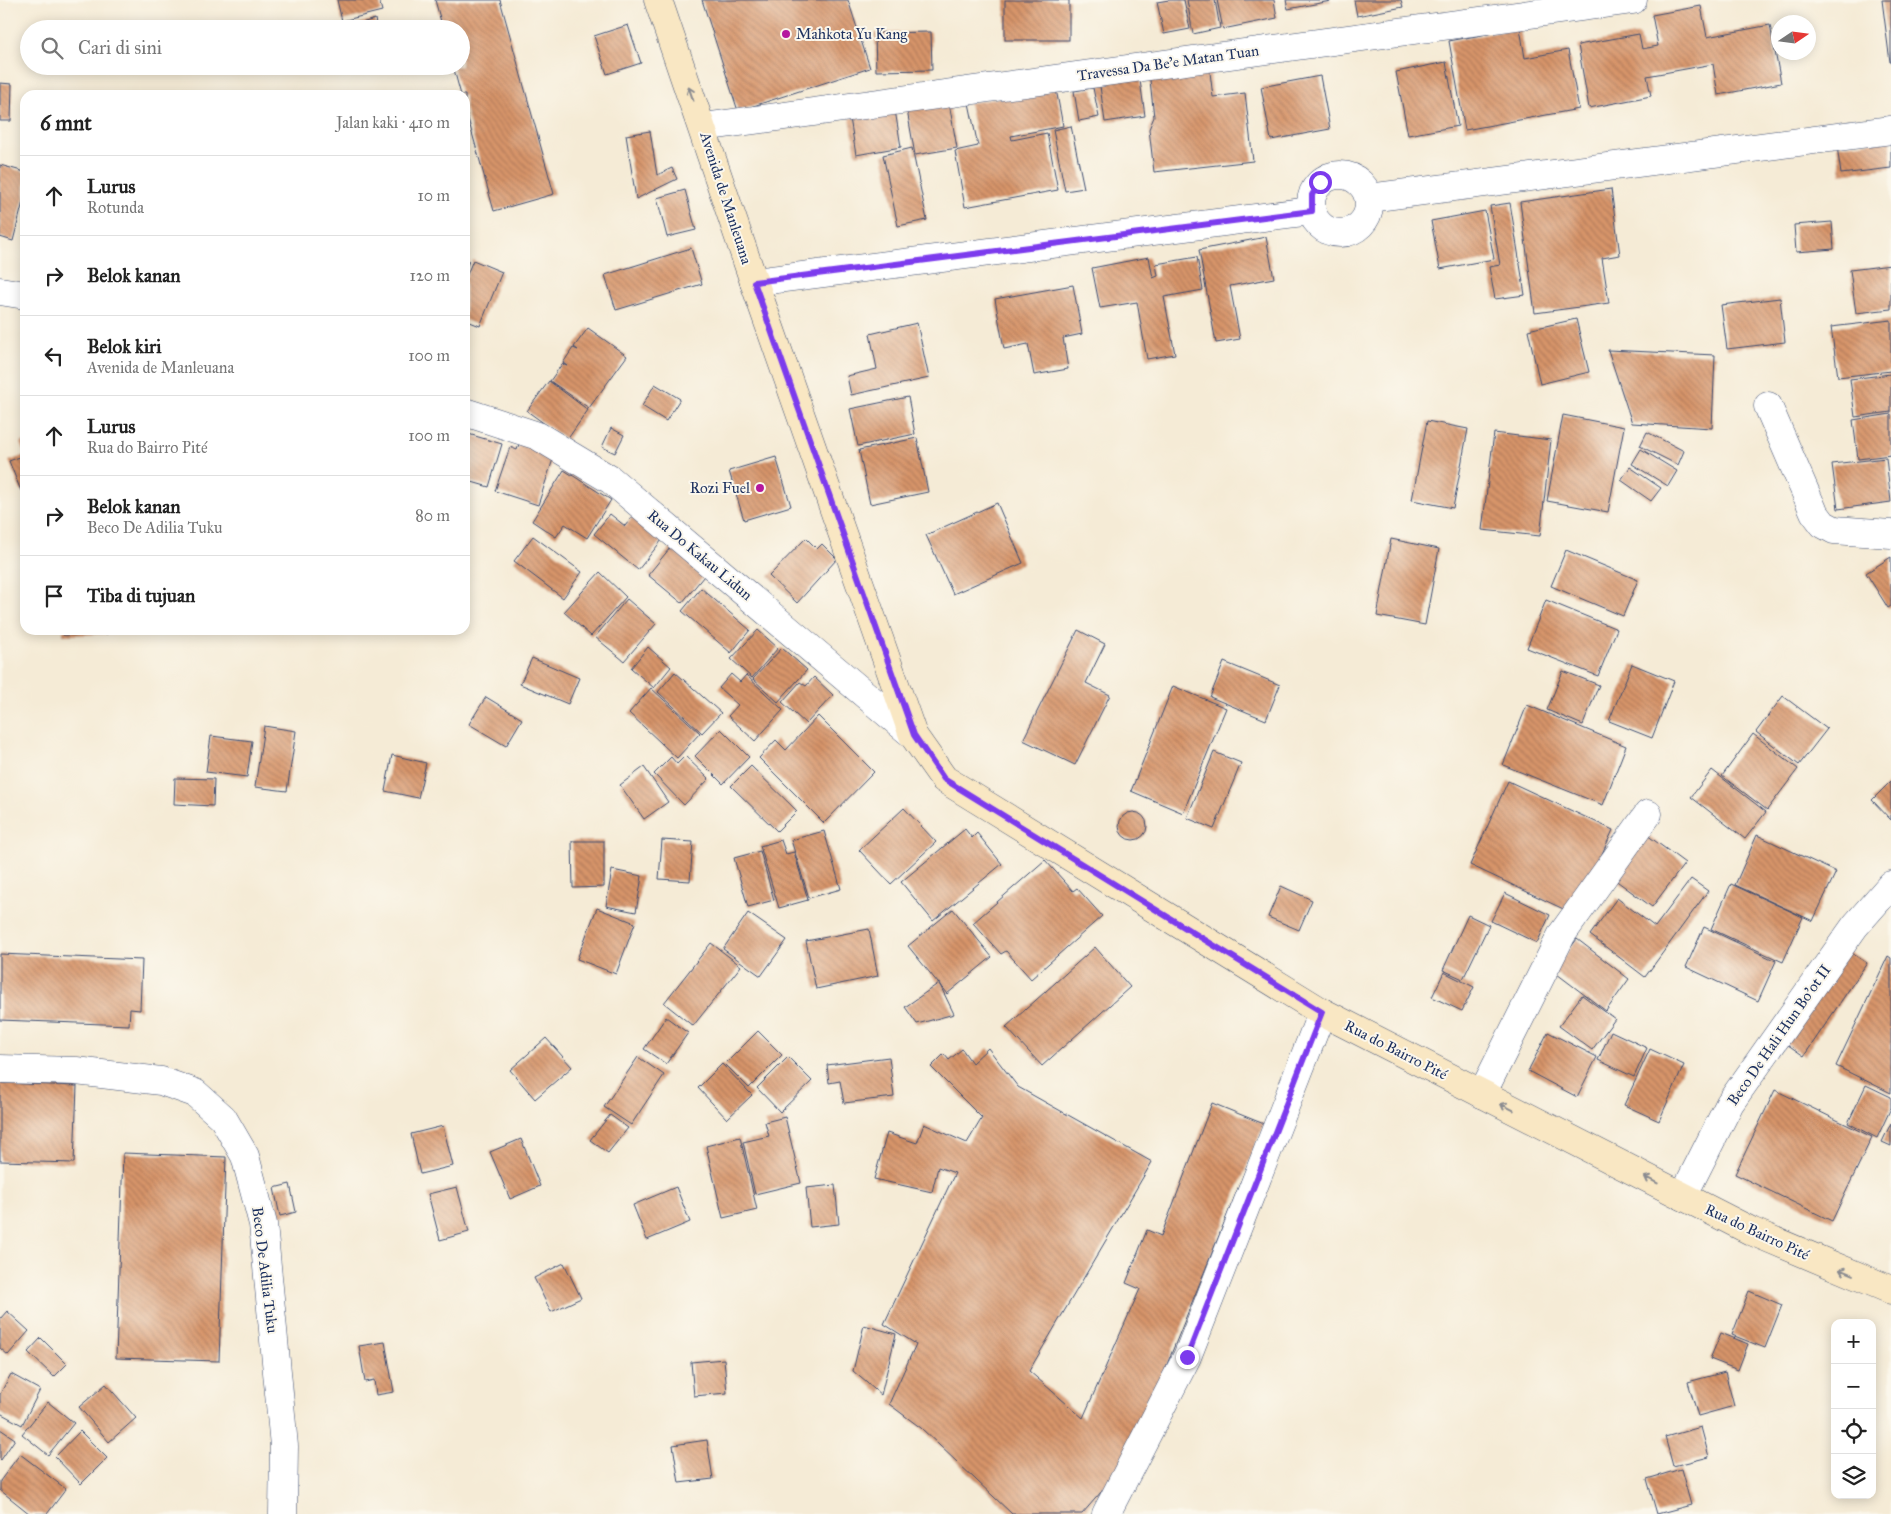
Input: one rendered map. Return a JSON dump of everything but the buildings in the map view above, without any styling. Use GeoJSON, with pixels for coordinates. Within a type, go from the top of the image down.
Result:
{"type":"FeatureCollection","features":[{"type":"Feature","properties":{"kind":"main road","name":"Avenida de Manleuana"},"geometry":{"type":"LineString","coordinates":[[658,0],[703,127],[754,282],[914,735]]}},
{"type":"Feature","properties":{"kind":"main road","name":"Rua do Bairro Pité"},"geometry":{"type":"LineString","coordinates":[[914,735],[944,779],[1322,1012],[1752,1232],[1891,1290]]}},
{"type":"Feature","properties":{"kind":"street","name":"Travessa Da Be’e Matan Tuan"},"geometry":{"type":"LineString","coordinates":[[703,127],[1633,0]]}},
{"type":"Feature","properties":{"kind":"street"},"geometry":{"type":"LineString","coordinates":[[1368,198],[1891,130]]}},
{"type":"Feature","properties":{"kind":"street"},"geometry":{"type":"LineString","coordinates":[[1333,175],[1349,176],[1362,184],[1368,198],[1367,215],[1355,229],[1338,234],[1321,226],[1312,211],[1312,195],[1320,182],[1333,175]]}},
{"type":"Feature","properties":{"kind":"street"},"geometry":{"type":"LineString","coordinates":[[754,282],[1312,211]]}},
{"type":"Feature","properties":{"kind":"street"},"geometry":{"type":"LineString","coordinates":[[0,291],[20,294]]}},
{"type":"Feature","properties":{"kind":"street"},"geometry":{"type":"LineString","coordinates":[[1768,406],[1814,512],[1823,524],[1834,530],[1891,534]]}},
{"type":"Feature","properties":{"kind":"street","name":"Rua Do Kakau Lidun"},"geometry":{"type":"LineString","coordinates":[[470,414],[538,436],[611,480],[914,735]]}},
{"type":"Feature","properties":{"kind":"street"},"geometry":{"type":"LineString","coordinates":[[1482,1094],[1562,934],[1648,814]]}},
{"type":"Feature","properties":{"kind":"street","name":"Beco De Hali Hun Bo’ot II"},"geometry":{"type":"LineString","coordinates":[[1683,1196],[1730,1103],[1855,926],[1891,885]]}},
{"type":"Feature","properties":{"kind":"street"},"geometry":{"type":"LineString","coordinates":[[1106,1514],[1187,1357],[1322,1012]]}},
{"type":"Feature","properties":{"kind":"street","name":"Beco De Adilia Tuku"},"geometry":{"type":"LineString","coordinates":[[0,1070],[76,1071],[161,1081],[195,1093],[223,1118],[245,1156],[263,1224],[284,1446],[283,1514]]}},
{"type":"Feature","properties":{"kind":"place","name":"Mahkota Yu Kang"},"geometry":{"type":"Point","coordinates":[786,34]}},
{"type":"Feature","properties":{"kind":"place","name":"Rozi Fuel"},"geometry":{"type":"Point","coordinates":[760,488]}},
{"type":"Feature","properties":{"kind":"route"},"geometry":{"type":"LineString","coordinates":[[1187,1357],[1296,1083],[1322,1012],[1280,988],[944,779],[914,735],[754,282],[1312,211],[1312,195],[1320,182]]}}]}
